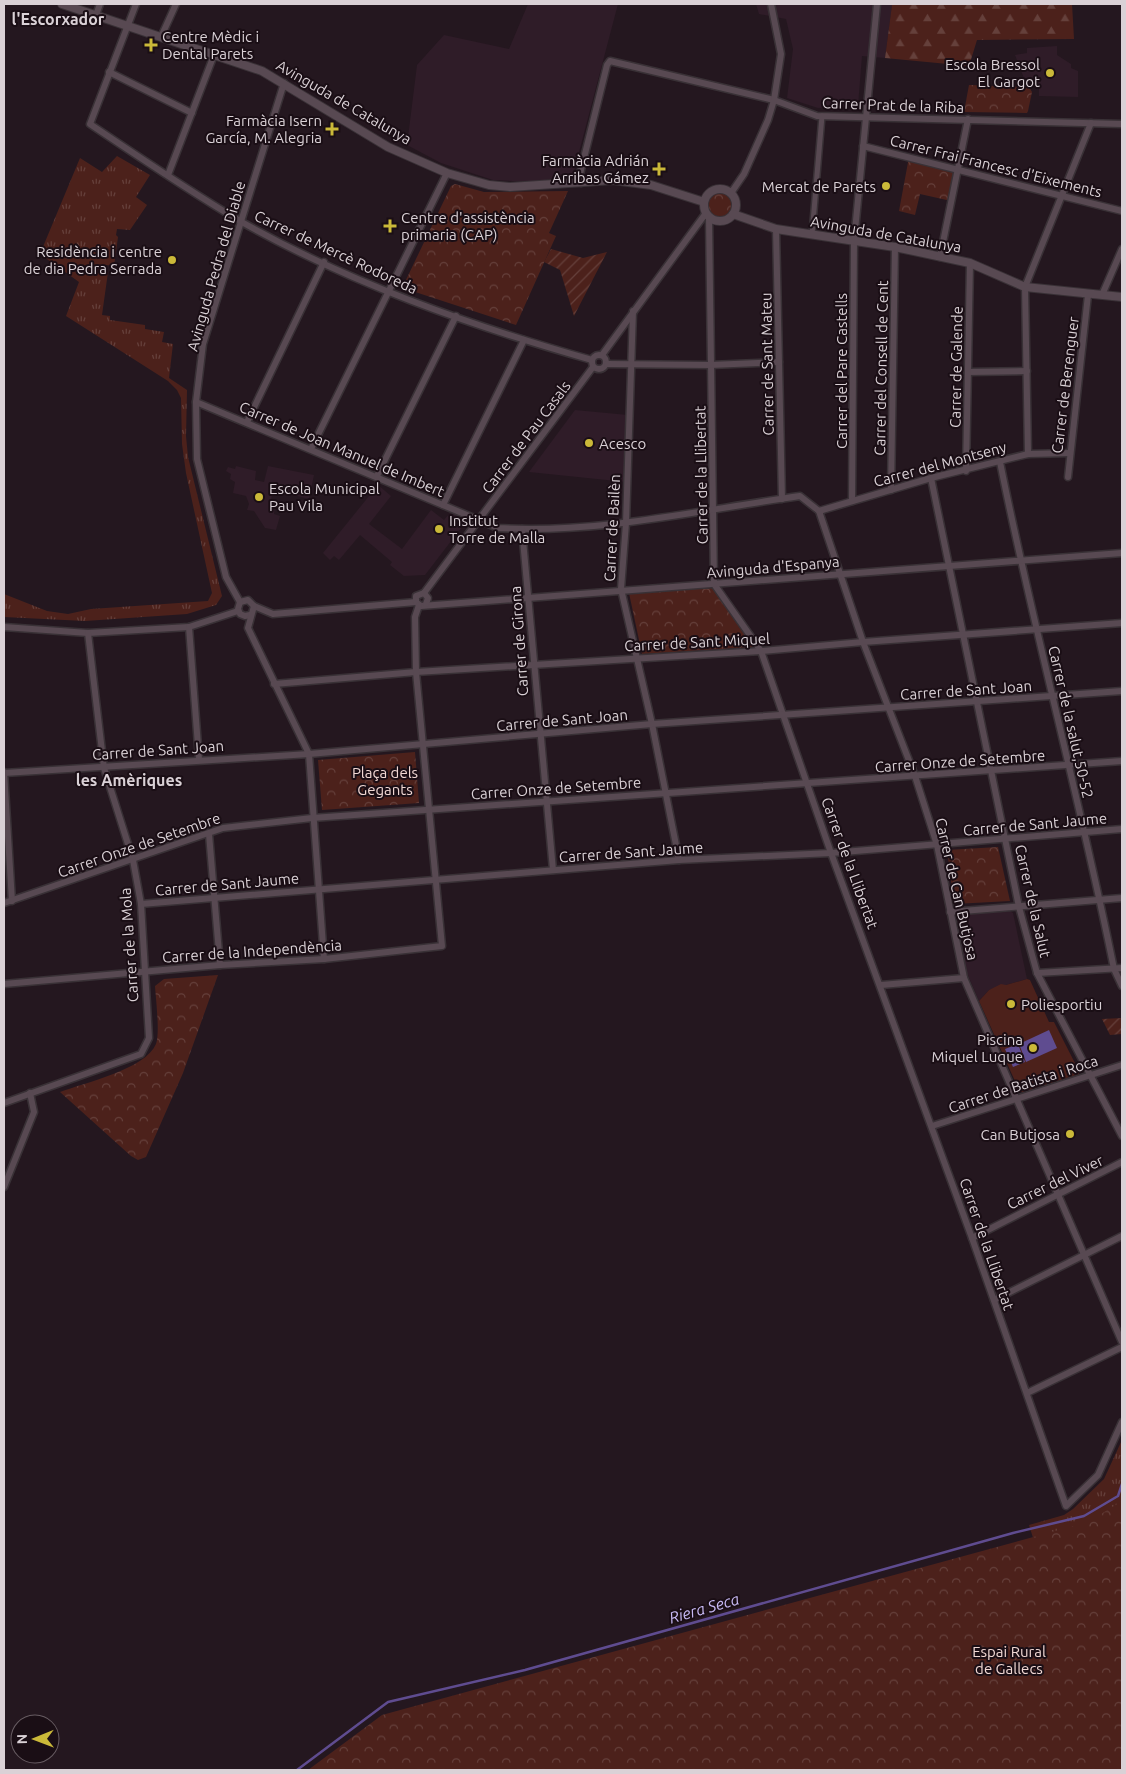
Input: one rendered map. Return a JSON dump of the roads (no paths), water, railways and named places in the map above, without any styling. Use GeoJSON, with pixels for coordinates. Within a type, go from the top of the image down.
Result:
{"type":"FeatureCollection","features":[{"type":"Feature","properties":{"kind":"street","name":"Avinguda de Catalunya"},"geometry":{"type":"LineString","coordinates":[[62,4],[256,68],[284,83],[388,147],[447,174],[489,185],[510,187],[613,180],[651,185],[704,202]]}},
{"type":"Feature","properties":{"kind":"street"},"geometry":{"type":"LineString","coordinates":[[96,15],[100,4]]}},
{"type":"Feature","properties":{"kind":"street"},"geometry":{"type":"LineString","coordinates":[[136,4],[109,72],[192,113]]}},
{"type":"Feature","properties":{"kind":"street"},"geometry":{"type":"LineString","coordinates":[[162,37],[176,4]]}},
{"type":"Feature","properties":{"kind":"street"},"geometry":{"type":"LineString","coordinates":[[731,193],[744,174],[768,120],[774,100],[781,54],[771,4]]}},
{"type":"Feature","properties":{"kind":"street","name":"Carrer del Pare Castells"},"geometry":{"type":"LineString","coordinates":[[852,501],[854,241],[877,4]]}},
{"type":"Feature","properties":{"kind":"street"},"geometry":{"type":"LineString","coordinates":[[168,175],[214,55]]}},
{"type":"Feature","properties":{"kind":"street","name":"Carrer Prat de la Riba"},"geometry":{"type":"LineString","coordinates":[[581,183],[580,174],[607,66],[610,61],[774,100],[822,116],[1122,124]]}},
{"type":"Feature","properties":{"kind":"street","name":"Carrer de Mercè Rodoreda"},"geometry":{"type":"LineString","coordinates":[[109,72],[90,124],[241,221],[389,293],[593,363]]}},
{"type":"Feature","properties":{"kind":"street","name":"Avinguda Pedra del Diable"},"geometry":{"type":"LineString","coordinates":[[240,602],[226,577],[197,459],[196,402],[203,344],[284,83]]}},
{"type":"Feature","properties":{"kind":"street"},"geometry":{"type":"LineString","coordinates":[[812,234],[822,116]]}},
{"type":"Feature","properties":{"kind":"street"},"geometry":{"type":"LineString","coordinates":[[940,256],[968,119]]}},
{"type":"Feature","properties":{"kind":"street"},"geometry":{"type":"LineString","coordinates":[[1028,454],[1025,287],[1063,196],[1090,123]]}},
{"type":"Feature","properties":{"kind":"street","name":"Carrer Frai Francesc d'Eixements"},"geometry":{"type":"LineString","coordinates":[[863,146],[958,168],[1122,211]]}},
{"type":"Feature","properties":{"kind":"street"},"geometry":{"type":"LineString","coordinates":[[311,449],[447,174]]}},
{"type":"Feature","properties":{"kind":"street"},"geometry":{"type":"LineString","coordinates":[[720,189],[731,193],[735,202],[733,214],[725,220],[719,221],[708,215],[704,202],[706,197],[714,190],[720,189]]}},
{"type":"Feature","properties":{"kind":"street","name":"Avinguda de Catalunya"},"geometry":{"type":"LineString","coordinates":[[733,214],[776,229],[895,247],[970,263],[1025,287],[1122,297]]}},
{"type":"Feature","properties":{"kind":"street"},"geometry":{"type":"LineString","coordinates":[[708,215],[633,311],[602,355],[595,356],[593,363],[600,370],[607,364],[632,366],[710,366],[779,362]]}},
{"type":"Feature","properties":{"kind":"street","name":"Carrer de la Llibertat"},"geometry":{"type":"LineString","coordinates":[[708,215],[710,366],[715,509],[714,584],[761,652],[809,784],[831,853],[932,1126],[1066,1506],[1098,1474],[1122,1422]]}},
{"type":"Feature","properties":{"kind":"street","name":"Carrer de Sant Mateu"},"geometry":{"type":"LineString","coordinates":[[776,229],[782,499]]}},
{"type":"Feature","properties":{"kind":"street","name":"Carrer del Consell de Cent"},"geometry":{"type":"LineString","coordinates":[[891,490],[895,247]]}},
{"type":"Feature","properties":{"kind":"street"},"geometry":{"type":"LineString","coordinates":[[1102,295],[1122,249]]}},
{"type":"Feature","properties":{"kind":"street"},"geometry":{"type":"LineString","coordinates":[[247,422],[324,262]]}},
{"type":"Feature","properties":{"kind":"street","name":"Carrer de Galende"},"geometry":{"type":"LineString","coordinates":[[966,471],[970,263]]}},
{"type":"Feature","properties":{"kind":"street","name":"Carrer de Berenguer"},"geometry":{"type":"LineString","coordinates":[[1068,477],[1088,295]]}},
{"type":"Feature","properties":{"kind":"street","name":"Carrer de Bailèn"},"geometry":{"type":"LineString","coordinates":[[633,311],[626,523],[620,589],[652,724],[679,860]]}},
{"type":"Feature","properties":{"kind":"street"},"geometry":{"type":"LineString","coordinates":[[377,476],[456,316]]}},
{"type":"Feature","properties":{"kind":"street"},"geometry":{"type":"LineString","coordinates":[[443,504],[524,340]]}},
{"type":"Feature","properties":{"kind":"street"},"geometry":{"type":"LineString","coordinates":[[602,355],[607,364]]}},
{"type":"Feature","properties":{"kind":"street","name":"Carrer de Pau Casals"},"geometry":{"type":"LineString","coordinates":[[420,604],[416,596],[424,593],[593,363]]}},
{"type":"Feature","properties":{"kind":"street"},"geometry":{"type":"LineString","coordinates":[[968,372],[1027,371]]}},
{"type":"Feature","properties":{"kind":"street","name":"Carrer de Joan Manuel de Imbert"},"geometry":{"type":"LineString","coordinates":[[196,402],[498,528],[522,529],[626,523],[800,496],[819,511]]}},
{"type":"Feature","properties":{"kind":"street","name":"Carrer del Montseny"},"geometry":{"type":"LineString","coordinates":[[819,511],[931,478],[966,471],[1028,454],[1070,453]]}},
{"type":"Feature","properties":{"kind":"street","name":"Carrer de la salut,50-52"},"geometry":{"type":"LineString","coordinates":[[1000,462],[1035,630],[1053,696],[1114,969],[1122,986]]}},
{"type":"Feature","properties":{"kind":"street","name":"Carrer de la Salut"},"geometry":{"type":"LineString","coordinates":[[931,478],[1019,907],[1037,973],[1122,1136]]}},
{"type":"Feature","properties":{"kind":"street","name":"Carrer de Can Butjosa"},"geometry":{"type":"LineString","coordinates":[[819,511],[863,642],[915,776],[937,845],[964,978],[1122,1342]]}},
{"type":"Feature","properties":{"kind":"street","name":"Carrer de Girona"},"geometry":{"type":"LineString","coordinates":[[522,529],[529,597],[532,666],[553,870]]}},
{"type":"Feature","properties":{"kind":"street","name":"Avinguda d'Espanya"},"geometry":{"type":"LineString","coordinates":[[254,606],[272,614],[714,584],[1122,553]]}},
{"type":"Feature","properties":{"kind":"street"},"geometry":{"type":"LineString","coordinates":[[424,593],[428,598],[420,604],[415,617],[416,672],[435,881]]}},
{"type":"Feature","properties":{"kind":"street"},"geometry":{"type":"LineString","coordinates":[[238,611],[240,602],[248,600],[254,606],[248,628],[308,754],[324,959]]}},
{"type":"Feature","properties":{"kind":"street"},"geometry":{"type":"LineString","coordinates":[[238,611],[245,616],[250,615]]}},
{"type":"Feature","properties":{"kind":"street"},"geometry":{"type":"LineString","coordinates":[[4,627],[88,633],[188,627],[238,611]]}},
{"type":"Feature","properties":{"kind":"street","name":"Carrer de Sant Miquel"},"geometry":{"type":"LineString","coordinates":[[274,684],[416,672],[761,652],[863,642],[1122,623]]}},
{"type":"Feature","properties":{"kind":"street"},"geometry":{"type":"LineString","coordinates":[[188,627],[199,760]]}},
{"type":"Feature","properties":{"kind":"street","name":"Carrer de la Mola"},"geometry":{"type":"LineString","coordinates":[[4,1103],[141,1054],[148,1038],[141,904],[133,860],[104,768],[88,633]]}},
{"type":"Feature","properties":{"kind":"street","name":"Carrer de Sant Joan"},"geometry":{"type":"LineString","coordinates":[[4,773],[308,754],[652,724],[890,709],[976,700],[1122,691]]}},
{"type":"Feature","properties":{"kind":"street","name":"Carrer Onze de Setembre"},"geometry":{"type":"LineString","coordinates":[[4,903],[223,828],[312,818],[1122,761]]}},
{"type":"Feature","properties":{"kind":"street"},"geometry":{"type":"LineString","coordinates":[[4,773],[12,900]]}},
{"type":"Feature","properties":{"kind":"street","name":"Carrer de Sant Jaume"},"geometry":{"type":"LineString","coordinates":[[141,904],[679,860],[831,853],[1122,829]]}},
{"type":"Feature","properties":{"kind":"street"},"geometry":{"type":"LineString","coordinates":[[209,834],[220,965]]}},
{"type":"Feature","properties":{"kind":"street","name":"Carrer de la Independència"},"geometry":{"type":"LineString","coordinates":[[4,984],[220,965],[324,959],[442,946],[435,881]]}},
{"type":"Feature","properties":{"kind":"street"},"geometry":{"type":"LineString","coordinates":[[950,912],[1122,898]]}},
{"type":"Feature","properties":{"kind":"street"},"geometry":{"type":"LineString","coordinates":[[1037,973],[1122,968]]}},
{"type":"Feature","properties":{"kind":"street"},"geometry":{"type":"LineString","coordinates":[[881,985],[964,978]]}},
{"type":"Feature","properties":{"kind":"street","name":"Carrer de Batista i Roca"},"geometry":{"type":"LineString","coordinates":[[932,1126],[1122,1065]]}},
{"type":"Feature","properties":{"kind":"street"},"geometry":{"type":"LineString","coordinates":[[4,1187],[34,1112],[30,1093]]}},
{"type":"Feature","properties":{"kind":"street","name":"Carrer del Viver"},"geometry":{"type":"LineString","coordinates":[[972,1238],[1122,1162]]}},
{"type":"Feature","properties":{"kind":"street"},"geometry":{"type":"LineString","coordinates":[[994,1300],[1122,1236]]}},
{"type":"Feature","properties":{"kind":"street"},"geometry":{"type":"LineString","coordinates":[[1026,1393],[1122,1347]]}},
{"type":"Feature","properties":{"kind":"waterway","name":"Riera Seca"},"geometry":{"type":"LineString","coordinates":[[297,1770],[388,1702],[525,1670],[1013,1533],[1084,1516],[1118,1496],[1122,1484]]}},
{"type":"Feature","properties":{"kind":"place","name":"Centre Mèdic i Dental Parets"},"geometry":{"type":"Point","coordinates":[151,45]}},
{"type":"Feature","properties":{"kind":"place","name":"Escola Bressol El Gargot"},"geometry":{"type":"Point","coordinates":[1050,73]}},
{"type":"Feature","properties":{"kind":"place","name":"Farmàcia Isern García, M. Alegria"},"geometry":{"type":"Point","coordinates":[332,129]}},
{"type":"Feature","properties":{"kind":"place","name":"Farmàcia Adrián Arribas Gámez"},"geometry":{"type":"Point","coordinates":[659,169]}},
{"type":"Feature","properties":{"kind":"place","name":"Mercat de Parets"},"geometry":{"type":"Point","coordinates":[886,186]}},
{"type":"Feature","properties":{"kind":"place","name":"Centre d'assistència primaria (CAP)"},"geometry":{"type":"Point","coordinates":[390,226]}},
{"type":"Feature","properties":{"kind":"place","name":"Residència i centre de dia Pedra Serrada"},"geometry":{"type":"Point","coordinates":[172,260]}},
{"type":"Feature","properties":{"kind":"place","name":"Acesco"},"geometry":{"type":"Point","coordinates":[589,443]}},
{"type":"Feature","properties":{"kind":"place","name":"Escola Municipal Pau Vila"},"geometry":{"type":"Point","coordinates":[259,497]}},
{"type":"Feature","properties":{"kind":"place","name":"Institut Torre de Malla"},"geometry":{"type":"Point","coordinates":[439,529]}},
{"type":"Feature","properties":{"kind":"place","name":"Poliesportiu"},"geometry":{"type":"Point","coordinates":[1011,1004]}},
{"type":"Feature","properties":{"kind":"place","name":"Piscina Miquel Luque"},"geometry":{"type":"Point","coordinates":[1033,1048]}},
{"type":"Feature","properties":{"kind":"place","name":"Can Butjosa"},"geometry":{"type":"Point","coordinates":[1070,1134]}},
{"type":"Feature","properties":{"kind":"district","name":"l'Escorxador"},"geometry":{"type":"Point","coordinates":[58,19]}},
{"type":"Feature","properties":{"kind":"district","name":"les Amèriques"},"geometry":{"type":"Point","coordinates":[129,780]}},
{"type":"Feature","properties":{"kind":"park label","name":"Plaça dels Gegants"},"geometry":{"type":"Point","coordinates":[385,780]}},
{"type":"Feature","properties":{"kind":"park label","name":"Espai Rural de Gallecs"},"geometry":{"type":"Point","coordinates":[1009,1660]}}]}
